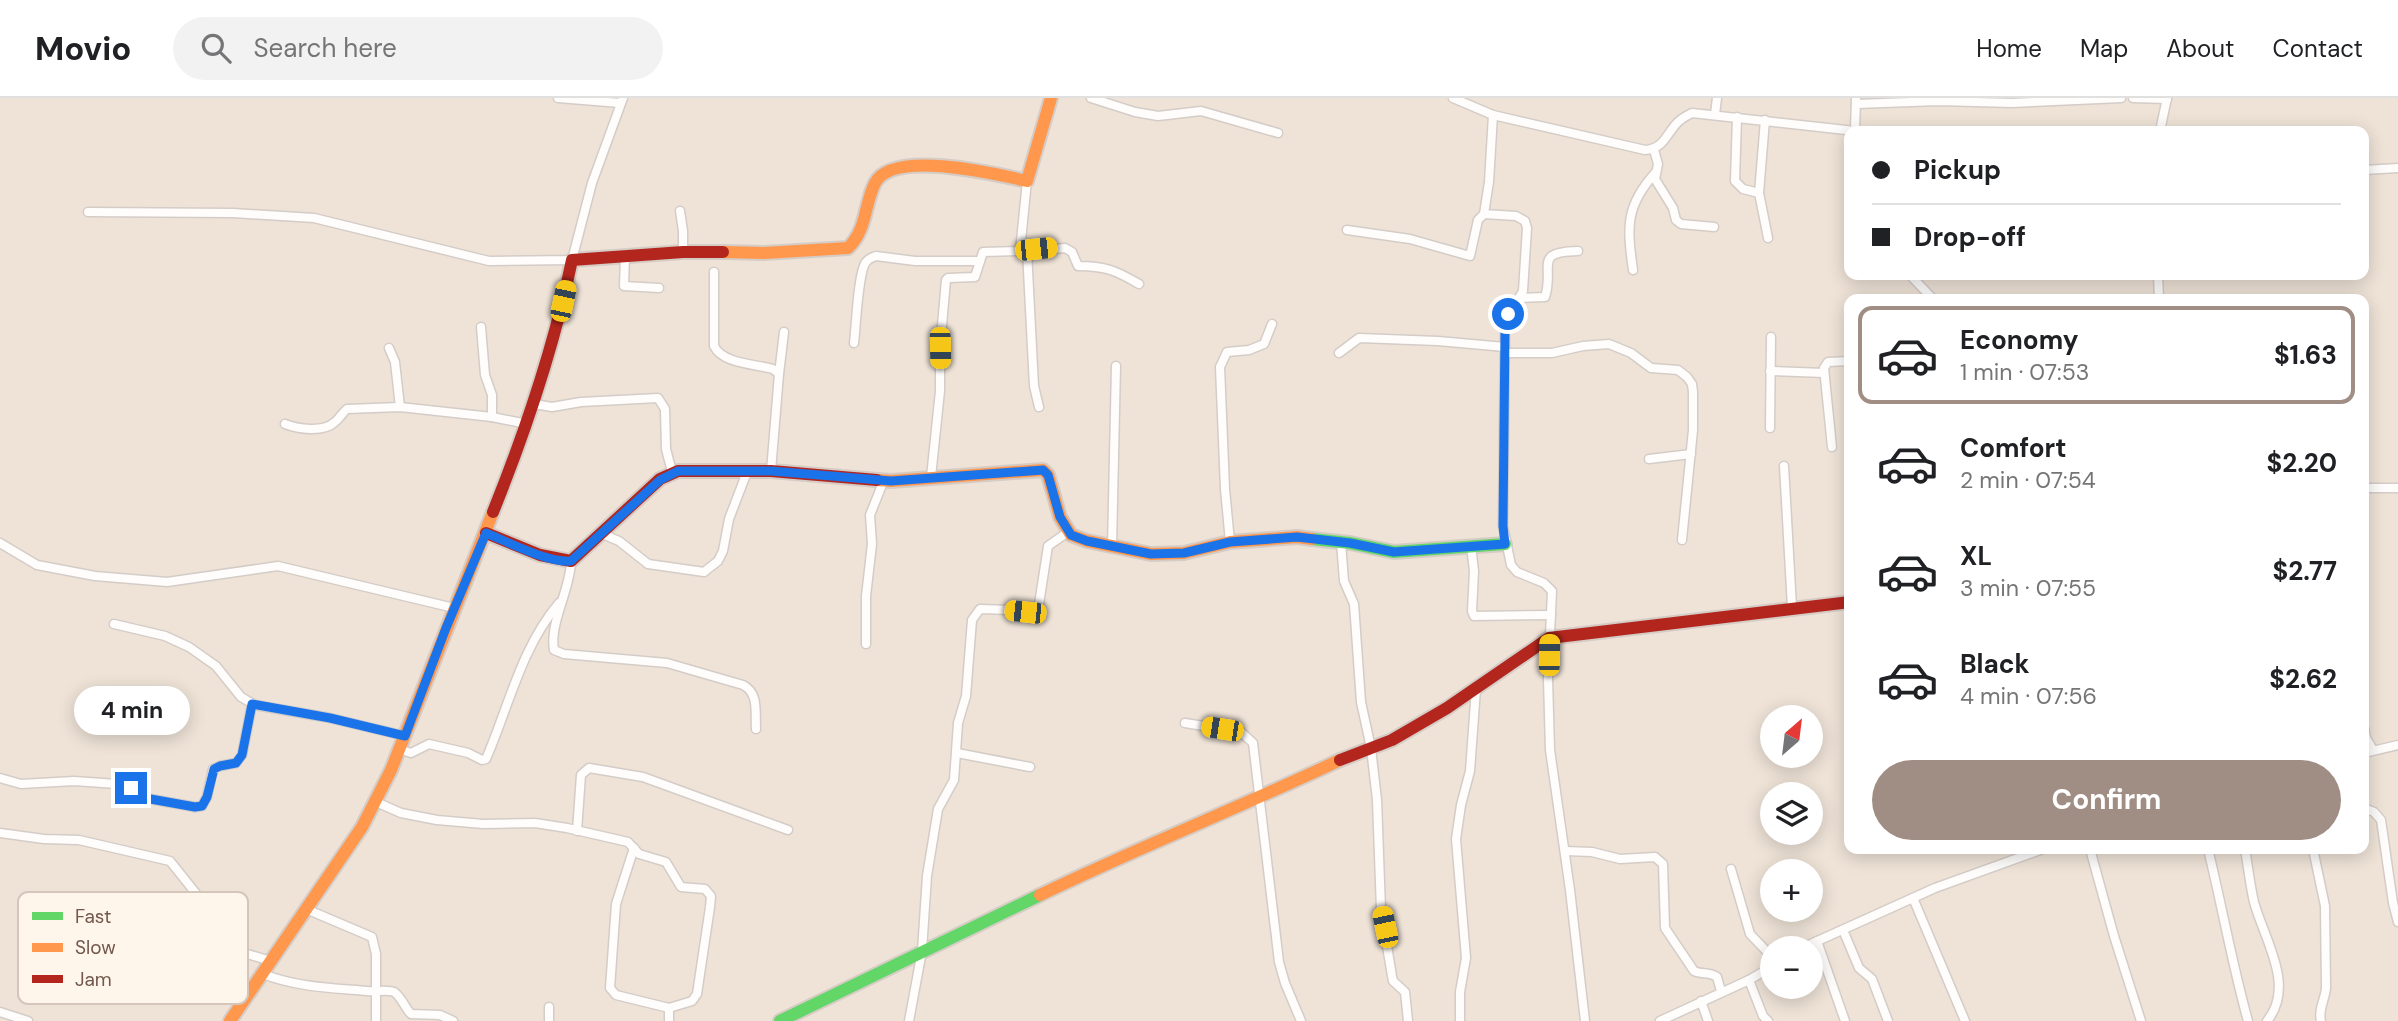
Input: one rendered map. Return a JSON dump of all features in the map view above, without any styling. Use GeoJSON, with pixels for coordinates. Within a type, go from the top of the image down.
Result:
{"type":"FeatureCollection","features":[{"type":"Feature","properties":{"kind":"street"},"geometry":{"type":"LineString","coordinates":[[248,995],[347,850],[376,802],[486,533],[534,404],[559,322],[592,183],[621,101],[558,98]]}},
{"type":"Feature","properties":{"kind":"street"},"geometry":{"type":"LineString","coordinates":[[1039,407],[1034,386],[1023,251],[1027,181],[1051,98]]}},
{"type":"Feature","properties":{"kind":"street"},"geometry":{"type":"LineString","coordinates":[[1091,98],[1158,116],[1201,111],[1278,133]]}},
{"type":"Feature","properties":{"kind":"street"},"geometry":{"type":"LineString","coordinates":[[1454,98],[1493,115],[1631,148],[1654,150]]}},
{"type":"Feature","properties":{"kind":"street"},"geometry":{"type":"LineString","coordinates":[[1716,114],[1717,98]]}},
{"type":"Feature","properties":{"kind":"street"},"geometry":{"type":"LineString","coordinates":[[1855,126],[1856,101],[2012,103],[2121,98]]}},
{"type":"Feature","properties":{"kind":"street"},"geometry":{"type":"LineString","coordinates":[[2133,98],[2167,98],[2161,126]]}},
{"type":"Feature","properties":{"kind":"street"},"geometry":{"type":"LineString","coordinates":[[1654,150],[1692,113],[1844,130]]}},
{"type":"Feature","properties":{"kind":"street"},"geometry":{"type":"LineString","coordinates":[[1347,230],[1410,239],[1470,256],[1478,220],[1484,214],[1493,115]]}},
{"type":"Feature","properties":{"kind":"street"},"geometry":{"type":"LineString","coordinates":[[1737,117],[1735,181],[1743,189],[1759,193]]}},
{"type":"Feature","properties":{"kind":"street"},"geometry":{"type":"LineString","coordinates":[[1765,120],[1759,193],[1768,238]]}},
{"type":"Feature","properties":{"kind":"street"},"geometry":{"type":"LineString","coordinates":[[1654,150],[1658,157],[1657,185],[1673,208],[1676,220],[1694,227],[1714,227]]}},
{"type":"Feature","properties":{"kind":"street"},"geometry":{"type":"LineString","coordinates":[[88,212],[233,213],[314,218],[489,261],[572,260],[683,252],[764,253],[848,248],[857,239],[874,184],[886,172],[926,167],[954,168],[1027,181]]}},
{"type":"Feature","properties":{"kind":"street"},"geometry":{"type":"LineString","coordinates":[[2369,170],[2398,168]]}},
{"type":"Feature","properties":{"kind":"street"},"geometry":{"type":"LineString","coordinates":[[1633,270],[1629,237],[1630,215],[1646,183],[1656,172]]}},
{"type":"Feature","properties":{"kind":"street"},"geometry":{"type":"LineString","coordinates":[[680,211],[683,252]]}},
{"type":"Feature","properties":{"kind":"street"},"geometry":{"type":"LineString","coordinates":[[1484,214],[1516,216],[1525,221],[1526,269],[1520,298],[1505,322],[1503,526],[1511,565],[1517,572],[1544,583],[1552,591],[1549,737],[1585,1021]]}},
{"type":"Feature","properties":{"kind":"street"},"geometry":{"type":"LineString","coordinates":[[931,477],[948,278],[973,278],[983,252],[1065,248],[1072,252],[1078,266],[1099,266],[1115,270],[1139,284]]}},
{"type":"Feature","properties":{"kind":"street"},"geometry":{"type":"LineString","coordinates":[[1520,298],[1545,297],[1551,256],[1557,251],[1578,251]]}},
{"type":"Feature","properties":{"kind":"street"},"geometry":{"type":"LineString","coordinates":[[625,256],[624,286],[659,288]]}},
{"type":"Feature","properties":{"kind":"street"},"geometry":{"type":"LineString","coordinates":[[854,343],[861,280],[864,265],[870,258],[876,256],[980,261]]}},
{"type":"Feature","properties":{"kind":"street"},"geometry":{"type":"LineString","coordinates":[[714,272],[716,351],[727,358],[773,369],[779,374]]}},
{"type":"Feature","properties":{"kind":"street"},"geometry":{"type":"LineString","coordinates":[[1230,542],[1220,367],[1227,352],[1249,351],[1264,344],[1272,324]]}},
{"type":"Feature","properties":{"kind":"street"},"geometry":{"type":"LineString","coordinates":[[481,327],[485,375],[492,395],[492,417]]}},
{"type":"Feature","properties":{"kind":"street"},"geometry":{"type":"LineString","coordinates":[[771,471],[784,332]]}},
{"type":"Feature","properties":{"kind":"street"},"geometry":{"type":"LineString","coordinates":[[1770,428],[1771,337]]}},
{"type":"Feature","properties":{"kind":"street"},"geometry":{"type":"LineString","coordinates":[[1339,353],[1359,338],[1438,341],[1552,353],[1608,344],[1631,353],[1651,368],[1682,373],[1692,384],[1693,392],[1691,454],[1682,540]]}},
{"type":"Feature","properties":{"kind":"street"},"geometry":{"type":"LineString","coordinates":[[389,348],[396,362],[400,407]]}},
{"type":"Feature","properties":{"kind":"street"},"geometry":{"type":"LineString","coordinates":[[1832,447],[1824,368],[1828,362],[1844,361]]}},
{"type":"Feature","properties":{"kind":"street"},"geometry":{"type":"LineString","coordinates":[[1112,547],[1116,366]]}},
{"type":"Feature","properties":{"kind":"street"},"geometry":{"type":"LineString","coordinates":[[1770,371],[1824,373]]}},
{"type":"Feature","properties":{"kind":"street"},"geometry":{"type":"LineString","coordinates":[[534,404],[552,407],[589,401],[658,398],[665,409],[666,449],[671,472]]}},
{"type":"Feature","properties":{"kind":"street"},"geometry":{"type":"LineString","coordinates":[[285,424],[292,427],[321,428],[335,422],[347,410],[400,407],[492,417],[527,424]]}},
{"type":"Feature","properties":{"kind":"street"},"geometry":{"type":"LineString","coordinates":[[1649,459],[1691,454]]}},
{"type":"Feature","properties":{"kind":"street"},"geometry":{"type":"LineString","coordinates":[[1784,466],[1792,607]]}},
{"type":"Feature","properties":{"kind":"street"},"geometry":{"type":"LineString","coordinates":[[399,749],[411,753],[429,744],[486,759],[529,649],[560,602],[570,580],[571,561],[671,472],[771,471],[884,480],[1043,470],[1048,475],[1053,498],[1068,532],[1077,538],[1151,554],[1171,555],[1230,542],[1297,537],[1394,552],[1505,544]]}},
{"type":"Feature","properties":{"kind":"street"},"geometry":{"type":"LineString","coordinates":[[602,534],[619,541],[648,564],[704,572],[718,561],[723,551],[729,519],[747,472]]}},
{"type":"Feature","properties":{"kind":"street"},"geometry":{"type":"LineString","coordinates":[[866,644],[866,596],[872,544],[870,516],[884,480]]}},
{"type":"Feature","properties":{"kind":"street"},"geometry":{"type":"LineString","coordinates":[[2369,488],[2398,488]]}},
{"type":"Feature","properties":{"kind":"street"},"geometry":{"type":"LineString","coordinates":[[909,1021],[922,951],[925,901],[936,821],[943,799],[954,780],[958,723],[966,696],[974,616],[980,608],[1032,613],[1036,611],[1048,546],[1068,532]]}},
{"type":"Feature","properties":{"kind":"street"},"geometry":{"type":"LineString","coordinates":[[486,533],[551,558],[571,561]]}},
{"type":"Feature","properties":{"kind":"street"},"geometry":{"type":"LineString","coordinates":[[1341,542],[1344,581],[1354,604],[1362,702],[1377,800],[1381,910],[1393,981],[1405,992],[1408,1021]]}},
{"type":"Feature","properties":{"kind":"street"},"geometry":{"type":"LineString","coordinates":[[0,544],[37,565],[95,576],[167,582],[278,566],[454,608]]}},
{"type":"Feature","properties":{"kind":"street"},"geometry":{"type":"LineString","coordinates":[[1471,546],[1474,616],[1551,615]]}},
{"type":"Feature","properties":{"kind":"street"},"geometry":{"type":"LineString","coordinates":[[560,602],[554,649],[573,655],[667,663],[743,685],[755,694],[756,729]]}},
{"type":"Feature","properties":{"kind":"street"},"geometry":{"type":"LineString","coordinates":[[787,1019],[1121,856],[1258,799],[1416,727],[1549,638],[1844,603]]}},
{"type":"Feature","properties":{"kind":"street"},"geometry":{"type":"LineString","coordinates":[[114,624],[165,636],[189,647],[216,666],[230,686],[252,704],[330,718],[405,736]]}},
{"type":"Feature","properties":{"kind":"street"},"geometry":{"type":"LineString","coordinates":[[1460,1021],[1460,992],[1466,958],[1456,839],[1470,771],[1476,689]]}},
{"type":"Feature","properties":{"kind":"street"},"geometry":{"type":"LineString","coordinates":[[0,778],[21,784],[74,781],[117,784],[131,788],[150,800],[202,806],[214,769],[236,763],[242,755],[252,704]]}},
{"type":"Feature","properties":{"kind":"street"},"geometry":{"type":"LineString","coordinates":[[1185,723],[1241,732],[1253,743],[1279,962],[1301,1021]]}},
{"type":"Feature","properties":{"kind":"street"},"geometry":{"type":"LineString","coordinates":[[2370,751],[2398,745]]}},
{"type":"Feature","properties":{"kind":"street"},"geometry":{"type":"LineString","coordinates":[[957,753],[1030,767]]}},
{"type":"Feature","properties":{"kind":"street"},"geometry":{"type":"LineString","coordinates":[[577,831],[582,775],[589,768],[643,777],[788,830]]}},
{"type":"Feature","properties":{"kind":"street"},"geometry":{"type":"LineString","coordinates":[[376,802],[401,813],[438,820],[460,823],[535,823],[628,842],[634,848],[641,855],[666,862],[681,887],[705,889],[711,897],[696,997],[692,1001],[669,1008],[616,995],[610,988],[614,912],[634,848]]}},
{"type":"Feature","properties":{"kind":"street"},"geometry":{"type":"LineString","coordinates":[[2369,810],[2381,820],[2398,922]]}},
{"type":"Feature","properties":{"kind":"street"},"geometry":{"type":"LineString","coordinates":[[0,833],[79,840],[170,861],[195,892]]}},
{"type":"Feature","properties":{"kind":"street"},"geometry":{"type":"LineString","coordinates":[[1565,851],[1592,852],[1620,859],[1660,860],[1663,864],[1663,921],[1667,934],[1694,971],[1717,977],[1721,991]]}},
{"type":"Feature","properties":{"kind":"street"},"geometry":{"type":"LineString","coordinates":[[1823,938],[1913,898],[2028,854]]}},
{"type":"Feature","properties":{"kind":"street"},"geometry":{"type":"LineString","coordinates":[[2091,854],[2141,1021]]}},
{"type":"Feature","properties":{"kind":"street"},"geometry":{"type":"LineString","coordinates":[[2209,854],[2248,1021]]}},
{"type":"Feature","properties":{"kind":"street"},"geometry":{"type":"LineString","coordinates":[[2246,854],[2254,900],[2278,974],[2276,1002],[2267,1021]]}},
{"type":"Feature","properties":{"kind":"street"},"geometry":{"type":"LineString","coordinates":[[2314,854],[2325,906],[2326,988],[2319,1013],[2321,1021]]}},
{"type":"Feature","properties":{"kind":"street"},"geometry":{"type":"LineString","coordinates":[[1731,869],[1750,934],[1760,944]]}},
{"type":"Feature","properties":{"kind":"street"},"geometry":{"type":"LineString","coordinates":[[1913,898],[1965,1021]]}},
{"type":"Feature","properties":{"kind":"street"},"geometry":{"type":"LineString","coordinates":[[306,909],[372,937],[376,954],[376,1021]]}},
{"type":"Feature","properties":{"kind":"street"},"geometry":{"type":"LineString","coordinates":[[1843,930],[1859,968],[1872,979],[1888,1021]]}},
{"type":"Feature","properties":{"kind":"street"},"geometry":{"type":"LineString","coordinates":[[248,954],[271,961]]}},
{"type":"Feature","properties":{"kind":"street"},"geometry":{"type":"LineString","coordinates":[[1823,958],[1845,1021]]}},
{"type":"Feature","properties":{"kind":"street"},"geometry":{"type":"LineString","coordinates":[[263,974],[281,981],[396,993],[411,1014],[440,1015],[453,1021]]}},
{"type":"Feature","properties":{"kind":"street"},"geometry":{"type":"LineString","coordinates":[[1660,1021],[1760,974]]}},
{"type":"Feature","properties":{"kind":"street"},"geometry":{"type":"LineString","coordinates":[[1749,980],[1763,1016],[1768,1021]]}},
{"type":"Feature","properties":{"kind":"street"},"geometry":{"type":"LineString","coordinates":[[1701,1001],[1708,1021]]}},
{"type":"Feature","properties":{"kind":"street"},"geometry":{"type":"LineString","coordinates":[[230,1021],[242,1004]]}},
{"type":"Feature","properties":{"kind":"street"},"geometry":{"type":"LineString","coordinates":[[548,1021],[549,1007]]}},
{"type":"Feature","properties":{"kind":"street"},"geometry":{"type":"LineString","coordinates":[[669,1008],[669,1021]]}},
{"type":"Feature","properties":{"kind":"street"},"geometry":{"type":"LineString","coordinates":[[0,1012],[27,1021]]}},
{"type":"Feature","properties":{"kind":"shaded area"},"geometry":{"type":"Polygon","coordinates":[[[0,98],[2398,98],[2398,1021],[0,1021],[0,98]]]}},
{"type":"Feature","properties":{"kind":"traffic: fast"},"geometry":{"type":"LineString","coordinates":[[1312,539],[1394,552],[1505,544]]}},
{"type":"Feature","properties":{"kind":"traffic: fast"},"geometry":{"type":"LineString","coordinates":[[780,1021],[1040,895]]}},
{"type":"Feature","properties":{"kind":"traffic: slow"},"geometry":{"type":"LineString","coordinates":[[723,252],[764,253],[848,248],[859,233],[875,183],[885,173],[902,167],[946,167],[1027,181],[1051,98]]}},
{"type":"Feature","properties":{"kind":"traffic: slow"},"geometry":{"type":"LineString","coordinates":[[877,480],[1043,470],[1048,475],[1060,517],[1071,535],[1087,541],[1151,554],[1184,553],[1230,542],[1297,537],[1312,539]]}},
{"type":"Feature","properties":{"kind":"traffic: slow"},"geometry":{"type":"LineString","coordinates":[[248,995],[362,827],[391,770],[493,512]]}},
{"type":"Feature","properties":{"kind":"traffic: slow"},"geometry":{"type":"LineString","coordinates":[[1040,895],[1340,760]]}},
{"type":"Feature","properties":{"kind":"traffic: slow"},"geometry":{"type":"LineString","coordinates":[[230,1021],[242,1004]]}},
{"type":"Feature","properties":{"kind":"traffic: jam"},"geometry":{"type":"LineString","coordinates":[[493,512],[538,388],[557,325],[572,260],[683,252],[723,252]]}},
{"type":"Feature","properties":{"kind":"traffic: jam"},"geometry":{"type":"LineString","coordinates":[[486,533],[540,555],[571,561],[660,479],[678,471],[771,471],[877,480]]}},
{"type":"Feature","properties":{"kind":"traffic: jam"},"geometry":{"type":"LineString","coordinates":[[1340,760],[1392,740],[1447,708],[1549,638],[1844,603]]}},
{"type":"Feature","properties":{"kind":"route"},"geometry":{"type":"LineString","coordinates":[[131,788],[150,800],[202,806],[214,769],[240,760],[252,704],[330,718],[405,736],[486,533],[542,555],[571,561],[671,472],[771,471],[891,481],[1043,470],[1048,475],[1060,517],[1071,535],[1112,547],[1151,554],[1171,555],[1230,542],[1297,537],[1350,543],[1394,552],[1505,544],[1503,445],[1505,322],[1508,314]]}}]}
